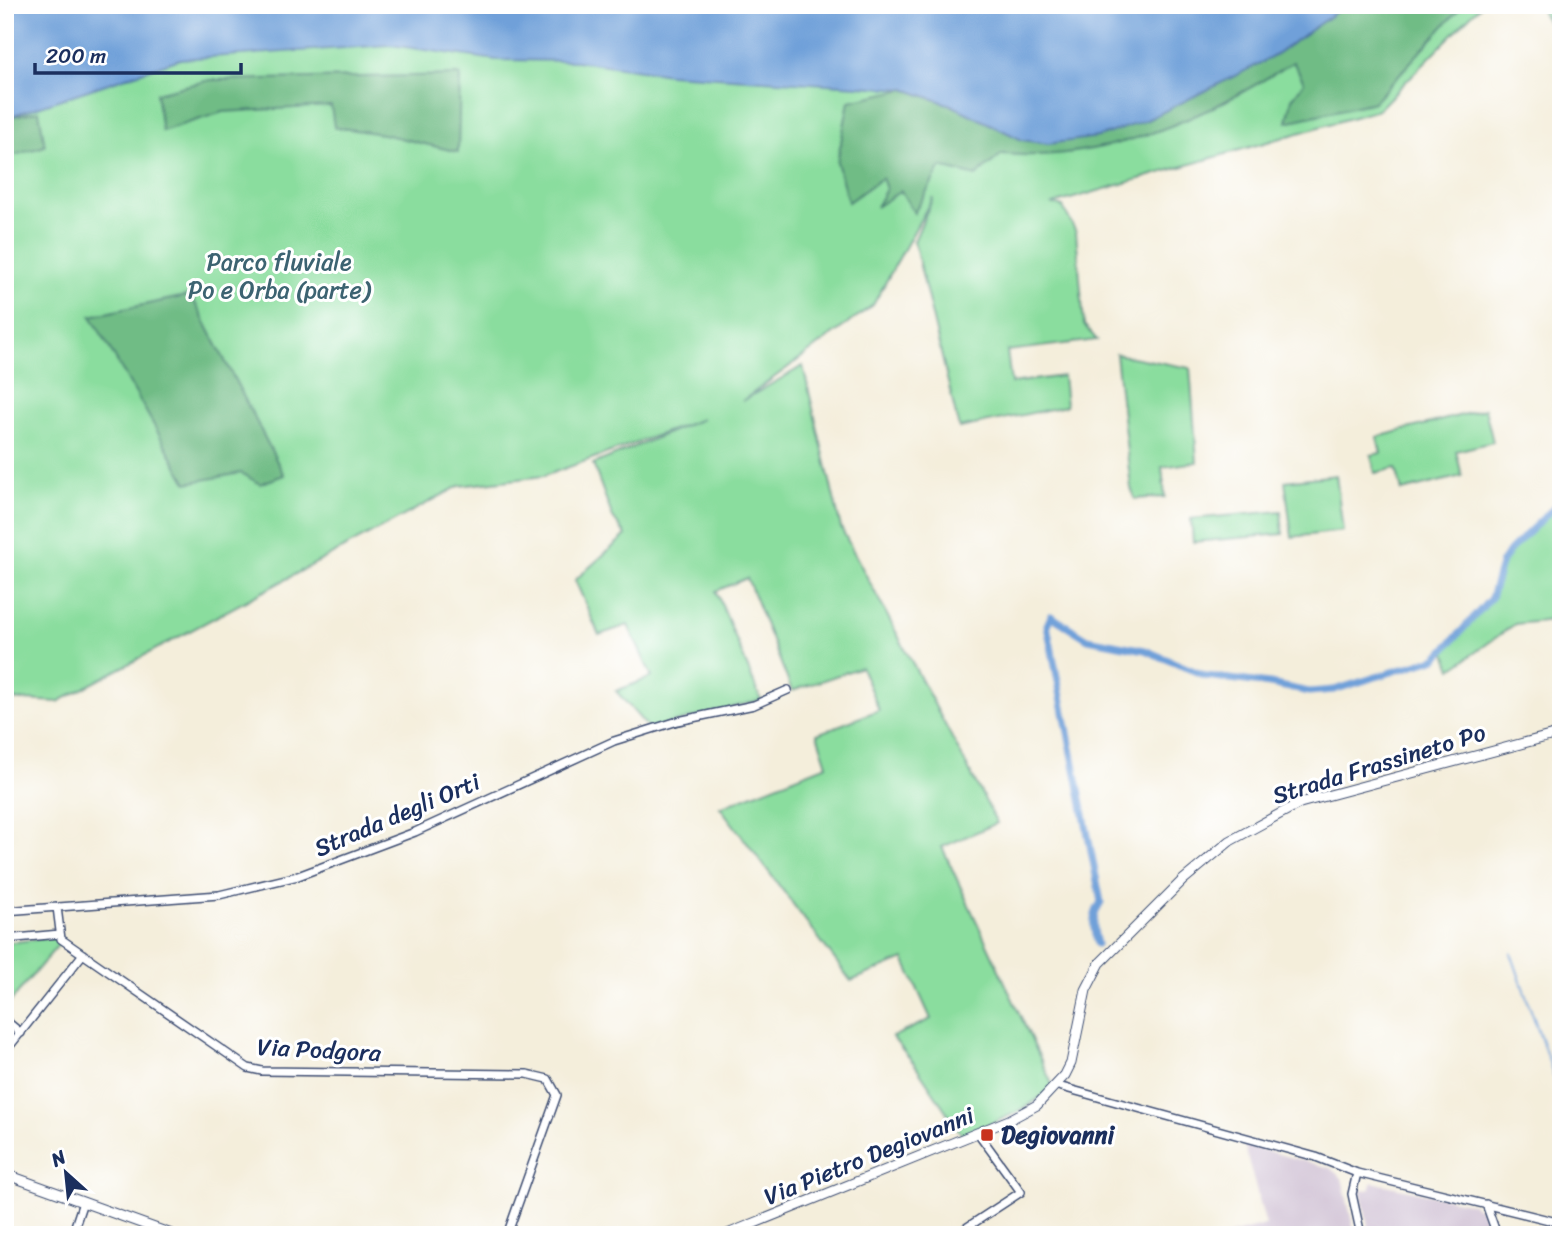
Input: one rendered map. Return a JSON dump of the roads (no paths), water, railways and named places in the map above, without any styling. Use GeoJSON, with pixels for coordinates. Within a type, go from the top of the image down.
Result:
{"type":"FeatureCollection","features":[{"type":"Feature","properties":{"kind":"street","name":"Strada degli Orti"},"geometry":{"type":"LineString","coordinates":[[5,911],[219,895],[298,876],[415,832],[614,741],[678,721],[754,705],[788,690]]}},
{"type":"Feature","properties":{"kind":"street","name":"Strada Frassineto Po"},"geometry":{"type":"LineString","coordinates":[[1058,1086],[1071,1063],[1086,990],[1100,963],[1183,880],[1230,841],[1300,803],[1561,733]]}},
{"type":"Feature","properties":{"kind":"street"},"geometry":{"type":"LineString","coordinates":[[5,939],[60,934],[57,907]]}},
{"type":"Feature","properties":{"kind":"street","name":"Via Podgora"},"geometry":{"type":"LineString","coordinates":[[60,934],[61,939],[255,1070],[527,1074],[548,1079],[556,1090],[507,1235]]}},
{"type":"Feature","properties":{"kind":"street"},"geometry":{"type":"LineString","coordinates":[[5,1052],[83,954]]}},
{"type":"Feature","properties":{"kind":"street"},"geometry":{"type":"LineString","coordinates":[[5,1020],[21,1033]]}},
{"type":"Feature","properties":{"kind":"street"},"geometry":{"type":"LineString","coordinates":[[1058,1086],[1317,1157],[1357,1173],[1561,1223]]}},
{"type":"Feature","properties":{"kind":"street","name":"Via Pietro Degiovanni"},"geometry":{"type":"LineString","coordinates":[[725,1235],[1025,1113],[1058,1086]]}},
{"type":"Feature","properties":{"kind":"street"},"geometry":{"type":"LineString","coordinates":[[966,1228],[1021,1192],[978,1133]]}},
{"type":"Feature","properties":{"kind":"street"},"geometry":{"type":"LineString","coordinates":[[1357,1173],[1352,1194],[1362,1235]]}},
{"type":"Feature","properties":{"kind":"street"},"geometry":{"type":"LineString","coordinates":[[5,1174],[169,1234]]}},
{"type":"Feature","properties":{"kind":"street"},"geometry":{"type":"LineString","coordinates":[[72,1235],[83,1202]]}},
{"type":"Feature","properties":{"kind":"street"},"geometry":{"type":"LineString","coordinates":[[1486,1204],[1497,1235]]}},
{"type":"Feature","properties":{"kind":"water"},"geometry":{"type":"Polygon","coordinates":[[[5,5],[1346,5],[1271,58],[1147,120],[1098,137],[1048,144],[1022,140],[951,105],[905,89],[669,74],[577,61],[496,60],[390,45],[180,59],[5,118],[5,5]]]}},
{"type":"Feature","properties":{"kind":"waterway"},"geometry":{"type":"LineString","coordinates":[[1097,944],[1094,923],[1101,902],[1047,625],[1051,616],[1088,639],[1145,650],[1206,676],[1309,692],[1334,690],[1437,658],[1491,598],[1502,562],[1510,550],[1561,501]]}},
{"type":"Feature","properties":{"kind":"waterway"},"geometry":{"type":"LineString","coordinates":[[1511,953],[1561,1096]]}},
{"type":"Feature","properties":{"kind":"place","name":"Degiovanni"},"geometry":{"type":"Point","coordinates":[987,1135]}},
{"type":"Feature","properties":{"kind":"park label","name":"Parco fluviale Po e Orba (parte)"},"geometry":{"type":"Point","coordinates":[279,276]}}]}
